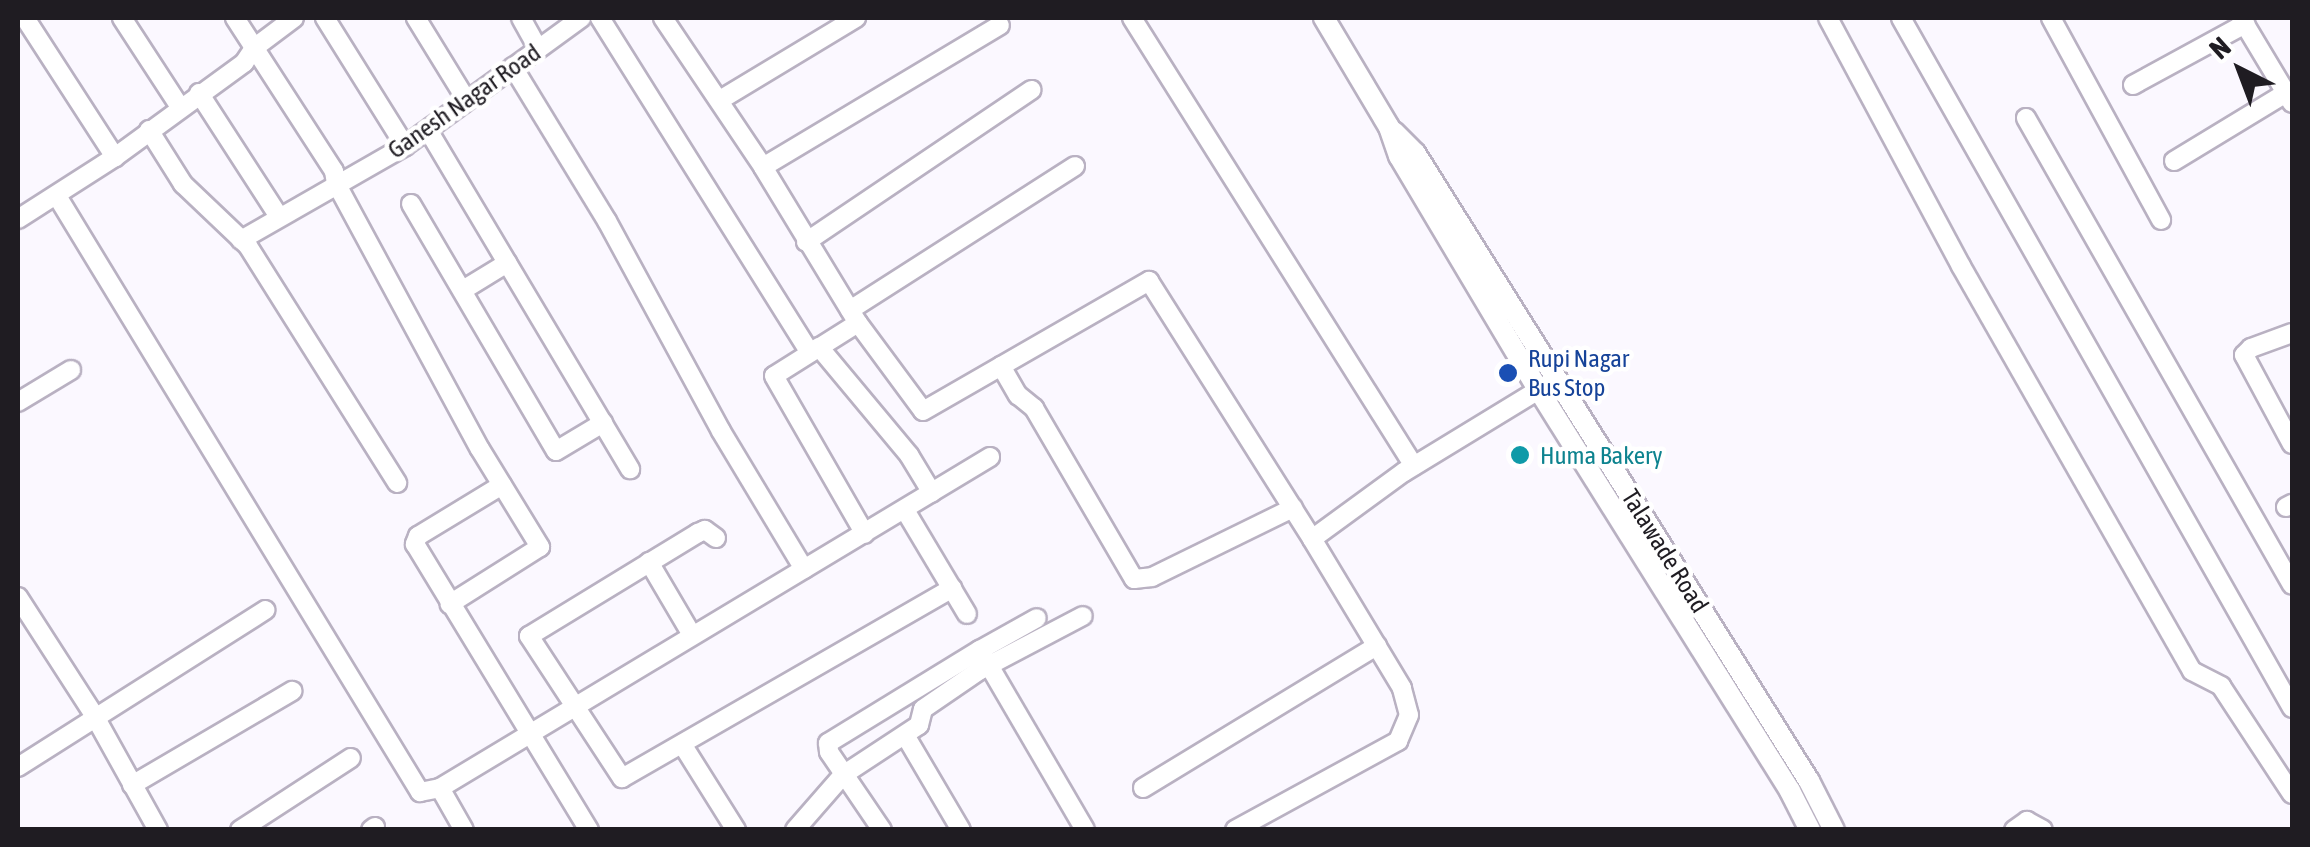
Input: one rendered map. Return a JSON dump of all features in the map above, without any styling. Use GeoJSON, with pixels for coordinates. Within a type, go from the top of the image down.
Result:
{"type":"FeatureCollection","features":[{"type":"Feature","properties":{"kind":"main road","name":"Talawade Road"},"geometry":{"type":"LineString","coordinates":[[1324,18],[1390,127],[1415,153],[1547,384],[1793,775],[1834,830]]}},
{"type":"Feature","properties":{"kind":"main road","name":"Talawade Road"},"geometry":{"type":"LineString","coordinates":[[1793,775],[1810,830]]}},
{"type":"Feature","properties":{"kind":"street"},"geometry":{"type":"LineString","coordinates":[[24,18],[115,156]]}},
{"type":"Feature","properties":{"kind":"street"},"geometry":{"type":"LineString","coordinates":[[122,18],[180,107]]}},
{"type":"Feature","properties":{"kind":"street"},"geometry":{"type":"LineString","coordinates":[[234,18],[334,171],[336,182],[502,485],[540,546],[450,604]]}},
{"type":"Feature","properties":{"kind":"street"},"geometry":{"type":"LineString","coordinates":[[18,219],[115,156],[244,63],[254,48],[294,18]]}},
{"type":"Feature","properties":{"kind":"street"},"geometry":{"type":"LineString","coordinates":[[325,18],[406,146]]}},
{"type":"Feature","properties":{"kind":"street"},"geometry":{"type":"LineString","coordinates":[[416,18],[467,101]]}},
{"type":"Feature","properties":{"kind":"street"},"geometry":{"type":"LineString","coordinates":[[521,18],[538,49]]}},
{"type":"Feature","properties":{"kind":"street","name":"Ganesh Nagar Road"},"geometry":{"type":"LineString","coordinates":[[241,240],[336,182],[406,146],[580,18]]}},
{"type":"Feature","properties":{"kind":"street"},"geometry":{"type":"LineString","coordinates":[[600,18],[814,350],[910,455],[932,493]]}},
{"type":"Feature","properties":{"kind":"street"},"geometry":{"type":"LineString","coordinates":[[663,18],[720,100],[854,316],[923,411],[1148,281],[1312,538],[1402,688],[1408,715],[1398,741],[1236,830]]}},
{"type":"Feature","properties":{"kind":"street"},"geometry":{"type":"LineString","coordinates":[[720,100],[856,18]]}},
{"type":"Feature","properties":{"kind":"street"},"geometry":{"type":"LineString","coordinates":[[1132,18],[1414,466]]}},
{"type":"Feature","properties":{"kind":"street"},"geometry":{"type":"LineString","coordinates":[[1828,18],[1961,266],[2192,671],[2221,686],[2292,794]]}},
{"type":"Feature","properties":{"kind":"street"},"geometry":{"type":"LineString","coordinates":[[1901,18],[2292,708]]}},
{"type":"Feature","properties":{"kind":"street"},"geometry":{"type":"LineString","coordinates":[[2050,18],[2161,220]]}},
{"type":"Feature","properties":{"kind":"street"},"geometry":{"type":"LineString","coordinates":[[2133,85],[2243,21],[2290,98],[2174,161]]}},
{"type":"Feature","properties":{"kind":"street"},"geometry":{"type":"LineString","coordinates":[[763,168],[1000,25]]}},
{"type":"Feature","properties":{"kind":"street"},"geometry":{"type":"LineString","coordinates":[[513,67],[607,221],[721,430],[804,569]]}},
{"type":"Feature","properties":{"kind":"street"},"geometry":{"type":"LineString","coordinates":[[806,242],[1032,90]]}},
{"type":"Feature","properties":{"kind":"street"},"geometry":{"type":"LineString","coordinates":[[200,93],[278,216]]}},
{"type":"Feature","properties":{"kind":"street"},"geometry":{"type":"LineString","coordinates":[[2026,118],[2292,585]]}},
{"type":"Feature","properties":{"kind":"street"},"geometry":{"type":"LineString","coordinates":[[149,130],[183,184],[241,240],[396,483]]}},
{"type":"Feature","properties":{"kind":"street"},"geometry":{"type":"LineString","coordinates":[[428,130],[630,469]]}},
{"type":"Feature","properties":{"kind":"street"},"geometry":{"type":"LineString","coordinates":[[865,534],[774,376],[814,350],[854,316],[1075,166]]}},
{"type":"Feature","properties":{"kind":"street"},"geometry":{"type":"LineString","coordinates":[[57,196],[420,792],[440,788],[990,457]]}},
{"type":"Feature","properties":{"kind":"street"},"geometry":{"type":"LineString","coordinates":[[411,204],[556,451],[603,423]]}},
{"type":"Feature","properties":{"kind":"street"},"geometry":{"type":"LineString","coordinates":[[463,290],[507,262]]}},
{"type":"Feature","properties":{"kind":"street"},"geometry":{"type":"LineString","coordinates":[[2292,333],[2251,348],[2244,355],[2292,444]]}},
{"type":"Feature","properties":{"kind":"street"},"geometry":{"type":"LineString","coordinates":[[1001,366],[1018,396],[1034,408],[1134,579],[1152,576],[1293,508]]}},
{"type":"Feature","properties":{"kind":"street"},"geometry":{"type":"LineString","coordinates":[[18,402],[70,370]]}},
{"type":"Feature","properties":{"kind":"street"},"geometry":{"type":"LineString","coordinates":[[1312,538],[1414,466],[1547,384]]}},
{"type":"Feature","properties":{"kind":"street"},"geometry":{"type":"LineString","coordinates":[[502,485],[416,540],[450,604],[588,830]]}},
{"type":"Feature","properties":{"kind":"street"},"geometry":{"type":"LineString","coordinates":[[905,510],[967,614]]}},
{"type":"Feature","properties":{"kind":"street"},"geometry":{"type":"LineString","coordinates":[[716,538],[705,530],[529,636],[622,778],[952,588]]}},
{"type":"Feature","properties":{"kind":"street"},"geometry":{"type":"LineString","coordinates":[[648,562],[692,636]]}},
{"type":"Feature","properties":{"kind":"street"},"geometry":{"type":"LineString","coordinates":[[18,596],[94,715],[154,823],[134,830]]}},
{"type":"Feature","properties":{"kind":"street"},"geometry":{"type":"LineString","coordinates":[[18,767],[94,715],[265,610]]}},
{"type":"Feature","properties":{"kind":"street"},"geometry":{"type":"LineString","coordinates":[[882,830],[843,774],[828,743],[985,658],[1083,616]]}},
{"type":"Feature","properties":{"kind":"street"},"geometry":{"type":"LineString","coordinates":[[795,830],[843,774],[919,725],[923,709],[1036,618]]}},
{"type":"Feature","properties":{"kind":"street"},"geometry":{"type":"LineString","coordinates":[[1143,788],[1376,646]]}},
{"type":"Feature","properties":{"kind":"street"},"geometry":{"type":"LineString","coordinates":[[985,658],[1085,830]]}},
{"type":"Feature","properties":{"kind":"street"},"geometry":{"type":"LineString","coordinates":[[132,786],[292,691]]}},
{"type":"Feature","properties":{"kind":"street"},"geometry":{"type":"LineString","coordinates":[[905,735],[961,830]]}},
{"type":"Feature","properties":{"kind":"street"},"geometry":{"type":"LineString","coordinates":[[682,744],[736,830]]}},
{"type":"Feature","properties":{"kind":"street"},"geometry":{"type":"LineString","coordinates":[[240,830],[351,758]]}},
{"type":"Feature","properties":{"kind":"street"},"geometry":{"type":"LineString","coordinates":[[440,788],[464,830]]}},
{"type":"Feature","properties":{"kind":"street"},"geometry":{"type":"LineString","coordinates":[[2014,830],[2027,822],[2042,830]]}},
{"type":"Feature","properties":{"kind":"place","name":"Rupi Nagar Bus Stop"},"geometry":{"type":"Point","coordinates":[1508,373]}},
{"type":"Feature","properties":{"kind":"place","name":"Huma Bakery"},"geometry":{"type":"Point","coordinates":[1520,455]}}]}
